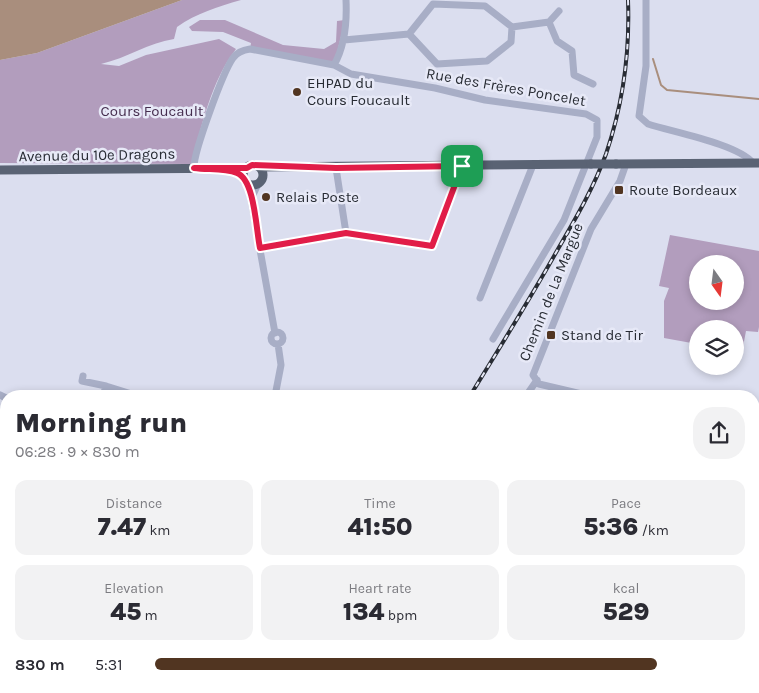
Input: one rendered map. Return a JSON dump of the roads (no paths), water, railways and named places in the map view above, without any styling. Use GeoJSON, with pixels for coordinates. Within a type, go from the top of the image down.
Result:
{"type":"FeatureCollection","features":[{"type":"Feature","properties":{"kind":"main road"},"geometry":{"type":"LineString","coordinates":[[249,178],[261,171],[275,167],[336,168],[756,163]]}},
{"type":"Feature","properties":{"kind":"main road"},"geometry":{"type":"LineString","coordinates":[[249,178],[252,165],[261,171]]}},
{"type":"Feature","properties":{"kind":"main road","name":"Avenue du 10e Dragons"},"geometry":{"type":"LineString","coordinates":[[0,170],[194,168],[230,171],[249,178]]}},
{"type":"Feature","properties":{"kind":"street"},"geometry":{"type":"LineString","coordinates":[[194,168],[218,90],[233,57],[240,51],[250,48],[334,65],[340,55],[344,40],[346,0]]}},
{"type":"Feature","properties":{"kind":"street"},"geometry":{"type":"LineString","coordinates":[[646,0],[646,66],[639,116],[648,124],[732,148],[756,163]]}},
{"type":"Feature","properties":{"kind":"street"},"geometry":{"type":"LineString","coordinates":[[344,40],[409,34],[433,4],[485,6],[512,26],[549,22],[559,11]]}},
{"type":"Feature","properties":{"kind":"street"},"geometry":{"type":"LineString","coordinates":[[549,22],[557,42],[572,51],[574,75],[593,84]]}},
{"type":"Feature","properties":{"kind":"street"},"geometry":{"type":"LineString","coordinates":[[409,34],[437,64],[487,62],[511,42],[512,26]]}},
{"type":"Feature","properties":{"kind":"street","name":"Rue des Frères Poncelet"},"geometry":{"type":"LineString","coordinates":[[334,65],[351,74],[435,88],[486,100],[586,114],[598,120],[599,130],[588,164]]}},
{"type":"Feature","properties":{"kind":"street"},"geometry":{"type":"LineString","coordinates":[[493,339],[564,220],[588,164]]}},
{"type":"Feature","properties":{"kind":"street","name":"Chemin de La Margue"},"geometry":{"type":"LineString","coordinates":[[564,390],[539,384],[533,374],[588,236],[620,181],[626,164]]}},
{"type":"Feature","properties":{"kind":"street"},"geometry":{"type":"LineString","coordinates":[[480,298],[533,165]]}},
{"type":"Feature","properties":{"kind":"street"},"geometry":{"type":"LineString","coordinates":[[260,248],[346,233],[432,246],[462,166]]}},
{"type":"Feature","properties":{"kind":"street"},"geometry":{"type":"LineString","coordinates":[[336,168],[346,233]]}},
{"type":"Feature","properties":{"kind":"street"},"geometry":{"type":"LineString","coordinates":[[249,178],[275,333],[271,340],[278,344],[280,365],[276,390]]}},
{"type":"Feature","properties":{"kind":"street"},"geometry":{"type":"LineString","coordinates":[[83,376],[82,381],[119,390]]}},
{"type":"Feature","properties":{"kind":"street"},"geometry":{"type":"LineString","coordinates":[[530,390],[537,380]]}},
{"type":"Feature","properties":{"kind":"street"},"geometry":{"type":"LineString","coordinates":[[105,390],[106,386]]}},
{"type":"Feature","properties":{"kind":"waterway"},"geometry":{"type":"LineString","coordinates":[[653,59],[661,85],[667,90],[759,99]]}},
{"type":"Feature","properties":{"kind":"railway"},"geometry":{"type":"LineString","coordinates":[[474,390],[526,305],[571,226],[606,154],[617,116],[624,78],[628,39],[628,0]]}},
{"type":"Feature","properties":{"kind":"place","name":"EHPAD du Cours Foucault"},"geometry":{"type":"Point","coordinates":[297,92]}},
{"type":"Feature","properties":{"kind":"place","name":"Route Bordeaux"},"geometry":{"type":"Point","coordinates":[619,190]}},
{"type":"Feature","properties":{"kind":"place","name":"Relais Poste"},"geometry":{"type":"Point","coordinates":[266,197]}},
{"type":"Feature","properties":{"kind":"place","name":"Stand de Tir"},"geometry":{"type":"Point","coordinates":[551,335]}},
{"type":"Feature","properties":{"kind":"park label","name":"Cours Foucault"},"geometry":{"type":"Point","coordinates":[152,111]}}]}
